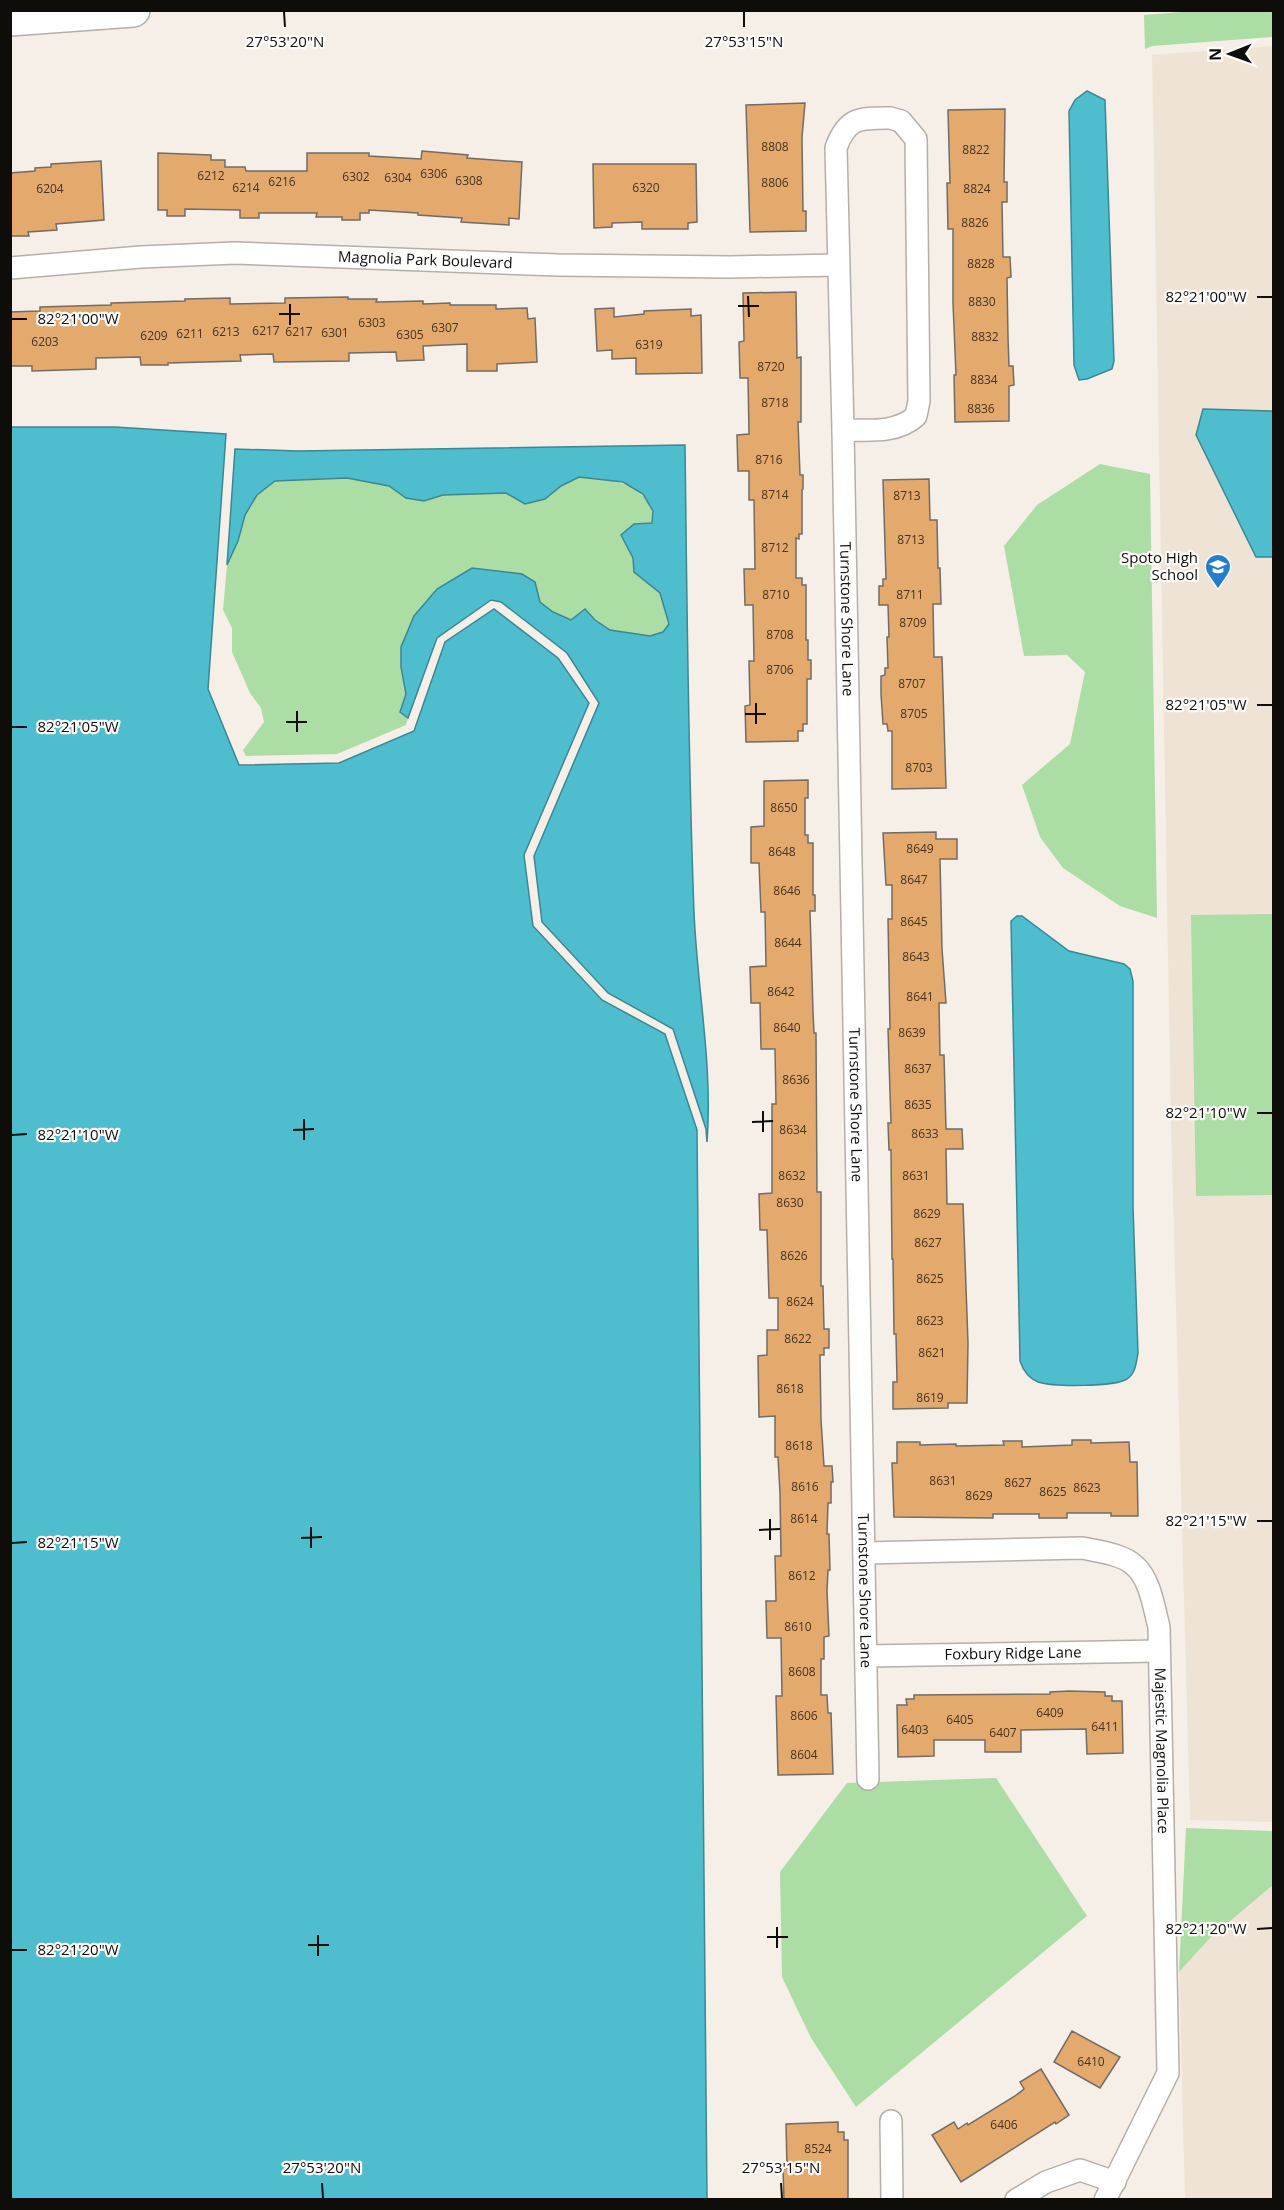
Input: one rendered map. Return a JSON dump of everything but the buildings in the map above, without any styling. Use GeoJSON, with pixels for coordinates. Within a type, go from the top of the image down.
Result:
{"type":"FeatureCollection","features":[{"type":"Feature","properties":{"kind":"highway"},"geometry":{"type":"LineString","coordinates":[[10,19],[133,10]]}},
{"type":"Feature","properties":{"kind":"street","name":"Turnstone Shore Lane"},"geometry":{"type":"LineString","coordinates":[[843,430],[888,430],[909,422],[916,416],[918,409],[916,139],[901,121],[890,118],[865,119],[851,123],[842,133],[836,148],[868,1779]]}},
{"type":"Feature","properties":{"kind":"street","name":"Magnolia Park Boulevard"},"geometry":{"type":"LineString","coordinates":[[10,268],[141,257],[235,253],[569,265],[730,267],[838,265]]}},
{"type":"Feature","properties":{"kind":"street","name":"Majestic Magnolia Place"},"geometry":{"type":"LineString","coordinates":[[864,1553],[1082,1548],[1110,1553],[1135,1565],[1150,1590],[1159,1627],[1160,1651],[1168,2073],[1110,2191]]}},
{"type":"Feature","properties":{"kind":"street","name":"Foxbury Ridge Lane"},"geometry":{"type":"LineString","coordinates":[[866,1656],[1160,1651]]}},
{"type":"Feature","properties":{"kind":"street"},"geometry":{"type":"LineString","coordinates":[[891,2121],[892,2199]]}},
{"type":"Feature","properties":{"kind":"street"},"geometry":{"type":"LineString","coordinates":[[1016,2199],[1046,2182],[1080,2170],[1110,2191]]}},
{"type":"Feature","properties":{"kind":"shaded area","name":"Spoto High School"},"geometry":{"type":"Polygon","coordinates":[[[1273,46],[1273,1822],[1190,1820],[1171,1126],[1152,55],[1273,46]]]}},
{"type":"Feature","properties":{"kind":"shaded area"},"geometry":{"type":"Polygon","coordinates":[[[1273,1885],[1273,2199],[1185,2199],[1179,1972],[1210,1938],[1273,1885]]]}},
{"type":"Feature","properties":{"kind":"green space"},"geometry":{"type":"Polygon","coordinates":[[[1195,11],[1273,11],[1273,37],[1152,46],[1145,49],[1144,15],[1195,11]]]}},
{"type":"Feature","properties":{"kind":"green space"},"geometry":{"type":"Polygon","coordinates":[[[1100,464],[1150,474],[1157,918],[1120,906],[1063,868],[1040,837],[1022,785],[1070,744],[1085,672],[1067,655],[1024,656],[1004,546],[1037,505],[1100,464]]]}},
{"type":"Feature","properties":{"kind":"green space"},"geometry":{"type":"Polygon","coordinates":[[[579,477],[609,480],[627,485],[643,496],[649,504],[652,520],[637,553],[634,572],[660,593],[669,624],[663,632],[650,636],[610,630],[595,620],[585,609],[571,620],[553,612],[540,602],[535,582],[437,589],[414,616],[401,647],[401,667],[406,694],[400,712],[408,718],[406,725],[337,754],[246,756],[243,750],[264,722],[261,708],[250,693],[232,652],[232,628],[223,610],[227,565],[238,541],[245,515],[257,495],[275,481],[347,478],[390,486],[406,498],[424,501],[443,495],[506,493],[525,504],[545,499],[561,486],[579,477]]]}},
{"type":"Feature","properties":{"kind":"green space"},"geometry":{"type":"Polygon","coordinates":[[[1273,914],[1273,1195],[1196,1196],[1191,915],[1273,914]]]}},
{"type":"Feature","properties":{"kind":"green space"},"geometry":{"type":"Polygon","coordinates":[[[996,1778],[1087,1916],[856,2107],[811,2038],[782,1977],[780,1872],[847,1783],[996,1778]]]}},
{"type":"Feature","properties":{"kind":"green space"},"geometry":{"type":"Polygon","coordinates":[[[1186,1828],[1273,1831],[1273,1885],[1210,1938],[1179,1972],[1186,1828]]]}},
{"type":"Feature","properties":{"kind":"water"},"geometry":{"type":"Polygon","coordinates":[[[1087,91],[1105,100],[1114,361],[1112,369],[1079,380],[1074,365],[1069,111],[1075,100],[1087,91]]]}},
{"type":"Feature","properties":{"kind":"water"},"geometry":{"type":"Polygon","coordinates":[[[1203,409],[1273,411],[1273,557],[1256,557],[1196,435],[1203,409]]]}},
{"type":"Feature","properties":{"kind":"water"},"geometry":{"type":"Polygon","coordinates":[[[11,427],[115,427],[226,434],[208,689],[239,765],[339,763],[414,731],[445,642],[494,609],[558,658],[589,703],[524,855],[533,926],[602,1000],[665,1034],[697,1130],[707,2199],[11,2199],[11,427]]]}},
{"type":"Feature","properties":{"kind":"water"},"geometry":{"type":"Polygon","coordinates":[[[685,445],[692,854],[696,941],[708,1084],[707,1142],[706,1129],[673,1029],[608,993],[542,922],[534,856],[599,703],[567,653],[501,602],[491,600],[437,638],[408,718],[400,712],[406,694],[401,667],[401,647],[414,616],[437,589],[472,568],[522,574],[535,582],[540,602],[553,612],[571,620],[585,609],[595,620],[610,630],[650,636],[663,632],[669,624],[660,593],[634,572],[633,558],[621,535],[634,524],[652,523],[653,511],[643,494],[623,482],[579,477],[561,486],[545,499],[525,504],[506,493],[443,495],[424,501],[406,498],[389,486],[347,478],[275,481],[257,495],[245,515],[238,541],[227,565],[235,449],[298,451],[685,445]]]}},
{"type":"Feature","properties":{"kind":"water"},"geometry":{"type":"Polygon","coordinates":[[[1017,916],[1022,916],[1069,951],[1124,964],[1130,969],[1133,981],[1133,1207],[1138,1353],[1132,1374],[1120,1382],[1084,1385],[1046,1384],[1029,1376],[1020,1361],[1011,921],[1017,916]]]}},
{"type":"Feature","properties":{"kind":"place","name":"Spoto High School"},"geometry":{"type":"Point","coordinates":[1218,590]}}]}
